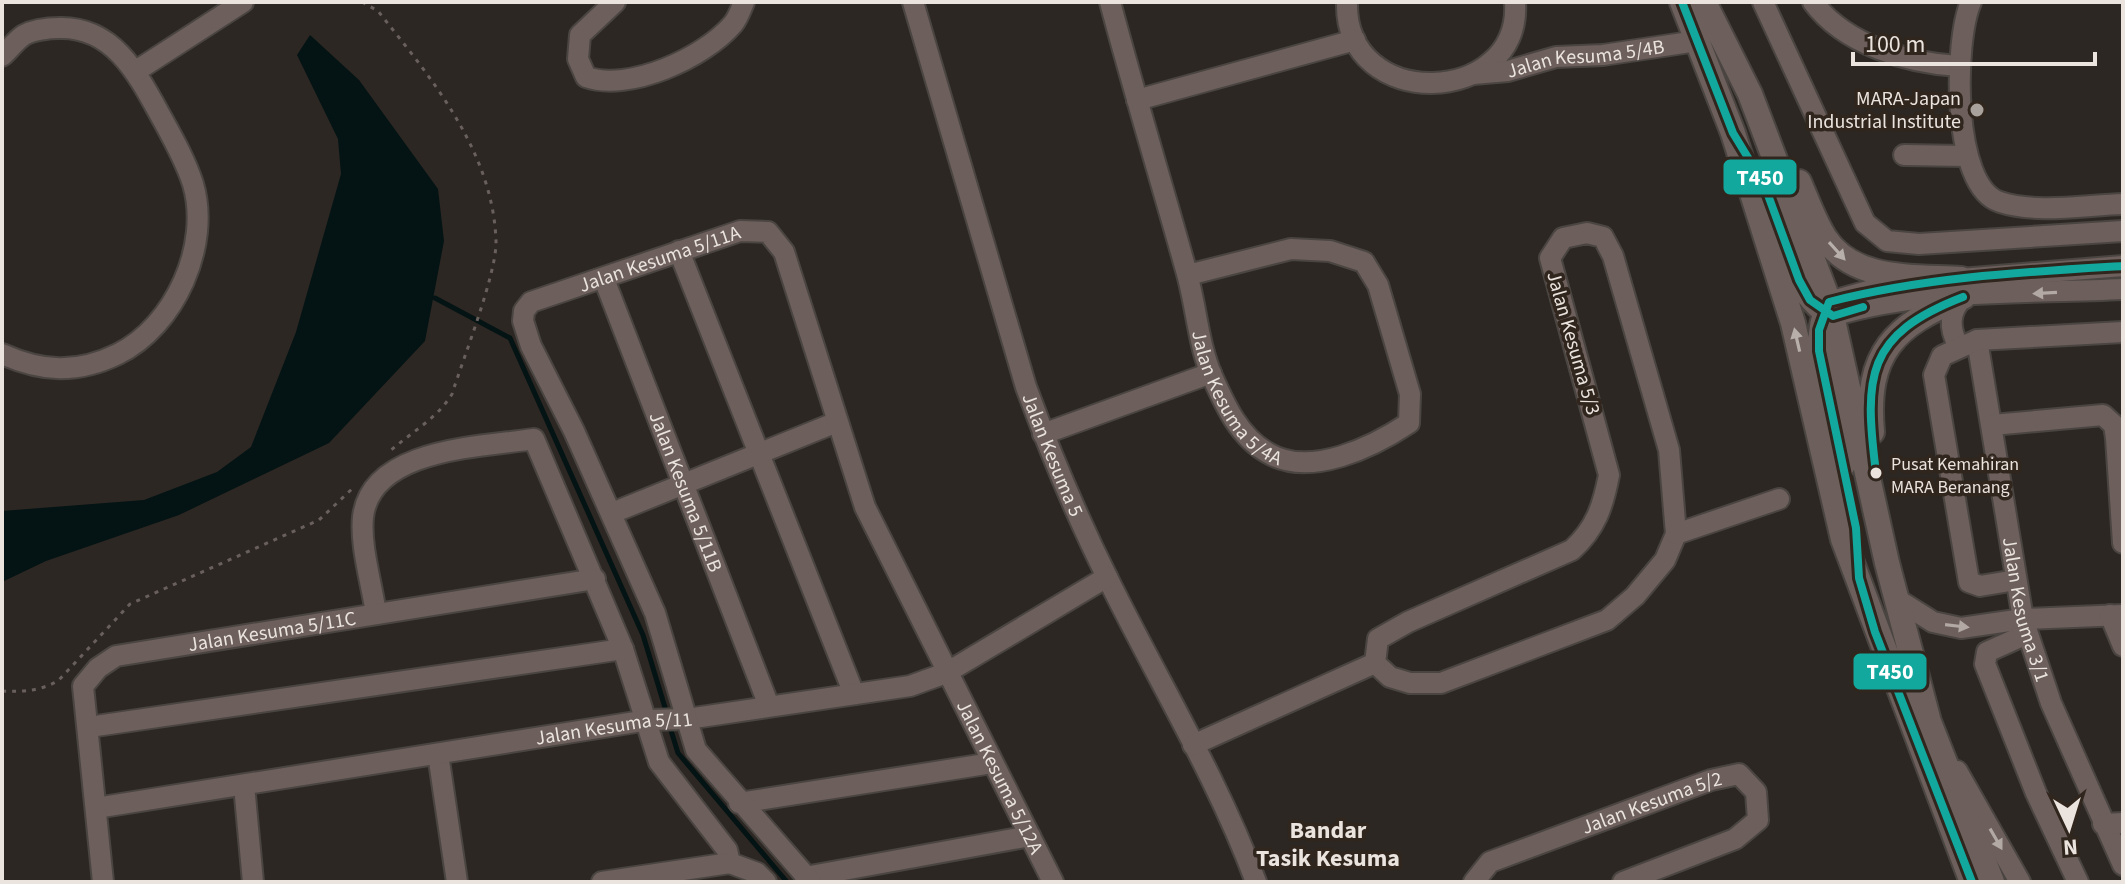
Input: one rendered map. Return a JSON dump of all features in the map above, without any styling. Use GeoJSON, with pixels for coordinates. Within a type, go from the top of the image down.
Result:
{"type":"FeatureCollection","features":[{"type":"Feature","properties":{"kind":"main road"},"geometry":{"type":"LineString","coordinates":[[1682,2],[1733,133],[1793,323],[1843,539],[1859,578],[1875,632],[1972,882]]}},
{"type":"Feature","properties":{"kind":"main road"},"geometry":{"type":"LineString","coordinates":[[1706,7],[1725,25],[1757,80],[1825,238],[1847,262],[1884,274],[1962,288]]}},
{"type":"Feature","properties":{"kind":"main road"},"geometry":{"type":"LineString","coordinates":[[1706,7],[1750,94],[1829,310],[1887,563],[1929,722],[1992,882]]}},
{"type":"Feature","properties":{"kind":"main road"},"geometry":{"type":"LineString","coordinates":[[1733,133],[1764,184],[1799,280],[1810,300],[1829,310]]}},
{"type":"Feature","properties":{"kind":"main road"},"geometry":{"type":"LineString","coordinates":[[1887,563],[1869,403],[1879,361],[1901,328],[1962,288]]}},
{"type":"Feature","properties":{"kind":"main road"},"geometry":{"type":"LineString","coordinates":[[1829,310],[1819,351],[1856,528],[1859,578]]}},
{"type":"Feature","properties":{"kind":"street"},"geometry":{"type":"LineString","coordinates":[[136,71],[243,2]]}},
{"type":"Feature","properties":{"kind":"street"},"geometry":{"type":"LineString","coordinates":[[615,2],[580,35],[578,59],[586,77],[604,83],[644,78],[704,47],[733,24],[744,2]]}},
{"type":"Feature","properties":{"kind":"street","name":"Jalan Kesuma 5"},"geometry":{"type":"LineString","coordinates":[[913,2],[1026,387],[1043,434],[1107,577],[1193,745],[1256,882]]}},
{"type":"Feature","properties":{"kind":"street","name":"Jalan Kesuma 5/4A"},"geometry":{"type":"LineString","coordinates":[[1110,2],[1188,275],[1211,373],[1238,428],[1267,453],[1293,463],[1325,461],[1390,436],[1409,423],[1410,394],[1378,285],[1364,262],[1330,251],[1291,249],[1188,275]]}},
{"type":"Feature","properties":{"kind":"street"},"geometry":{"type":"LineString","coordinates":[[1137,100],[1355,40],[1347,2]]}},
{"type":"Feature","properties":{"kind":"street","name":"Jalan Kesuma 5/4B"},"geometry":{"type":"LineString","coordinates":[[1473,74],[1494,57],[1509,35],[1515,2]]}},
{"type":"Feature","properties":{"kind":"street"},"geometry":{"type":"LineString","coordinates":[[1763,2],[1865,223],[1887,241],[1919,244],[2123,231]]}},
{"type":"Feature","properties":{"kind":"street"},"geometry":{"type":"LineString","coordinates":[[1813,2],[1845,31],[1884,51],[1926,64],[1958,66]]}},
{"type":"Feature","properties":{"kind":"street"},"geometry":{"type":"LineString","coordinates":[[1971,2],[1964,18],[1958,66],[1966,156],[1976,183],[1997,202],[2049,207],[2123,204]]}},
{"type":"Feature","properties":{"kind":"street"},"geometry":{"type":"LineString","coordinates":[[2,56],[25,34],[75,28],[103,38],[136,71],[193,185],[196,228],[183,287],[161,319],[129,348],[101,362],[71,370],[32,368],[2,354]]}},
{"type":"Feature","properties":{"kind":"street","name":"Jalan Kesuma 5/4B"},"geometry":{"type":"LineString","coordinates":[[1355,40],[1372,62],[1394,77],[1420,85],[1473,74],[1508,71],[1556,57],[1603,55],[1697,41]]}},
{"type":"Feature","properties":{"kind":"street"},"geometry":{"type":"LineString","coordinates":[[1924,155],[1966,156]]}},
{"type":"Feature","properties":{"kind":"street","name":"Jalan Kesuma 5/11A"},"geometry":{"type":"LineString","coordinates":[[668,720],[655,613],[612,513],[531,346],[523,321],[524,311],[531,302],[740,231],[768,232],[784,252],[865,507],[946,673]]}},
{"type":"Feature","properties":{"kind":"street","name":"Jalan Kesuma 5/3"},"geometry":{"type":"LineString","coordinates":[[1375,663],[1378,639],[1408,622],[1572,550],[1591,532],[1603,504],[1609,475],[1550,258],[1563,238],[1587,233],[1603,237],[1613,256],[1669,450],[1676,534]]}},
{"type":"Feature","properties":{"kind":"street"},"geometry":{"type":"LineString","coordinates":[[679,251],[854,694]]}},
{"type":"Feature","properties":{"kind":"street"},"geometry":{"type":"LineString","coordinates":[[1962,288],[2123,266]]}},
{"type":"Feature","properties":{"kind":"street","name":"Jalan Kesuma 5/11B"},"geometry":{"type":"LineString","coordinates":[[604,279],[769,706]]}},
{"type":"Feature","properties":{"kind":"street","name":"Jalan Kesuma 3/1"},"geometry":{"type":"LineString","coordinates":[[1962,288],[1951,324],[1968,344],[1992,425],[2025,626],[2051,703],[2113,824],[2123,865]]}},
{"type":"Feature","properties":{"kind":"street"},"geometry":{"type":"LineString","coordinates":[[1829,310],[1872,290],[2123,289]]}},
{"type":"Feature","properties":{"kind":"street"},"geometry":{"type":"LineString","coordinates":[[2016,580],[1980,586],[1969,582],[1934,375],[1942,356],[1968,344],[2123,332]]}},
{"type":"Feature","properties":{"kind":"street"},"geometry":{"type":"LineString","coordinates":[[1043,434],[1211,373]]}},
{"type":"Feature","properties":{"kind":"street"},"geometry":{"type":"LineString","coordinates":[[1992,425],[2113,414],[2123,543]]}},
{"type":"Feature","properties":{"kind":"street"},"geometry":{"type":"LineString","coordinates":[[612,513],[837,422]]}},
{"type":"Feature","properties":{"kind":"street"},"geometry":{"type":"LineString","coordinates":[[376,614],[362,521],[366,501],[377,484],[394,469],[417,458],[534,439],[623,649],[668,720],[808,879],[1030,836]]}},
{"type":"Feature","properties":{"kind":"street"},"geometry":{"type":"LineString","coordinates":[[1193,745],[1375,663],[1390,677],[1410,683],[1441,683],[1607,620],[1635,596],[1665,560],[1676,534],[1779,499]]}},
{"type":"Feature","properties":{"kind":"street","name":"Jalan Kesuma 5/11"},"geometry":{"type":"LineString","coordinates":[[96,808],[438,754],[910,686],[946,673],[1107,577]]}},
{"type":"Feature","properties":{"kind":"street","name":"Jalan Kesuma 5/11C"},"geometry":{"type":"LineString","coordinates":[[96,808],[83,686],[98,668],[116,656],[595,579]]}},
{"type":"Feature","properties":{"kind":"street"},"geometry":{"type":"LineString","coordinates":[[1898,600],[1933,622],[1961,628],[2025,626],[2116,615],[2123,646]]}},
{"type":"Feature","properties":{"kind":"street"},"geometry":{"type":"LineString","coordinates":[[2025,626],[1987,652],[1985,664],[2036,793],[2078,882]]}},
{"type":"Feature","properties":{"kind":"street"},"geometry":{"type":"LineString","coordinates":[[89,727],[623,649]]}},
{"type":"Feature","properties":{"kind":"street","name":"Jalan Kesuma 5/12A"},"geometry":{"type":"LineString","coordinates":[[946,673],[1053,882]]}},
{"type":"Feature","properties":{"kind":"street"},"geometry":{"type":"LineString","coordinates":[[668,720],[659,762],[727,850],[730,863]]}},
{"type":"Feature","properties":{"kind":"street"},"geometry":{"type":"LineString","coordinates":[[1929,722],[2020,882]]}},
{"type":"Feature","properties":{"kind":"street"},"geometry":{"type":"LineString","coordinates":[[438,754],[457,882]]}},
{"type":"Feature","properties":{"kind":"street"},"geometry":{"type":"LineString","coordinates":[[739,803],[992,763]]}},
{"type":"Feature","properties":{"kind":"street","name":"Jalan Kesuma 5/2"},"geometry":{"type":"LineString","coordinates":[[1474,882],[1490,862],[1711,780],[1739,774],[1756,792],[1758,820],[1735,839],[1623,882]]}},
{"type":"Feature","properties":{"kind":"street"},"geometry":{"type":"LineString","coordinates":[[244,785],[253,882]]}},
{"type":"Feature","properties":{"kind":"street"},"geometry":{"type":"LineString","coordinates":[[96,808],[103,882]]}},
{"type":"Feature","properties":{"kind":"street"},"geometry":{"type":"LineString","coordinates":[[602,882],[730,863],[757,873],[766,882]]}},
{"type":"Feature","properties":{"kind":"path"},"geometry":{"type":"LineString","coordinates":[[362,2],[378,11],[466,132],[485,181],[497,242],[452,394],[440,414],[411,432],[381,459]]}},
{"type":"Feature","properties":{"kind":"path"},"geometry":{"type":"LineString","coordinates":[[2,691],[44,689],[58,681],[130,604],[319,520],[341,503],[355,486]]}},
{"type":"Feature","properties":{"kind":"shaded area"},"geometry":{"type":"Polygon","coordinates":[[[310,35],[359,80],[438,189],[444,241],[425,341],[329,443],[179,515],[46,561],[2,582],[2,511],[144,500],[217,472],[251,447],[296,332],[341,174],[338,139],[297,55],[310,35]]]}},
{"type":"Feature","properties":{"kind":"waterway"},"geometry":{"type":"LineString","coordinates":[[435,298],[510,338],[643,635],[667,714]]}},
{"type":"Feature","properties":{"kind":"waterway"},"geometry":{"type":"LineString","coordinates":[[669,724],[678,753],[787,882]]}},
{"type":"Feature","properties":{"kind":"transit line","name":"T450"},"geometry":{"type":"LineString","coordinates":[[1682,2],[1733,133],[1764,184],[1799,280],[1810,300],[1833,316],[1863,307]]}},
{"type":"Feature","properties":{"kind":"transit line","name":"T450"},"geometry":{"type":"LineString","coordinates":[[1972,882],[1875,632],[1859,578],[1856,528],[1819,351],[1819,330],[1829,302],[1865,294],[1975,277],[2123,266]]}},
{"type":"Feature","properties":{"kind":"transit line","name":"T450"},"geometry":{"type":"LineString","coordinates":[[1876,473],[1871,410],[1872,385],[1878,363],[1889,344],[1906,327],[1931,311],[1963,297]]}},
{"type":"Feature","properties":{"kind":"place","name":"MARA-Japan Industrial Institute"},"geometry":{"type":"Point","coordinates":[1977,110]}},
{"type":"Feature","properties":{"kind":"place","name":"Pusat Kemahiran MARA Beranang"},"geometry":{"type":"Point","coordinates":[1876,473]}},
{"type":"Feature","properties":{"kind":"district","name":"Bandar Tasik Kesuma"},"geometry":{"type":"Point","coordinates":[1328,844]}}]}
